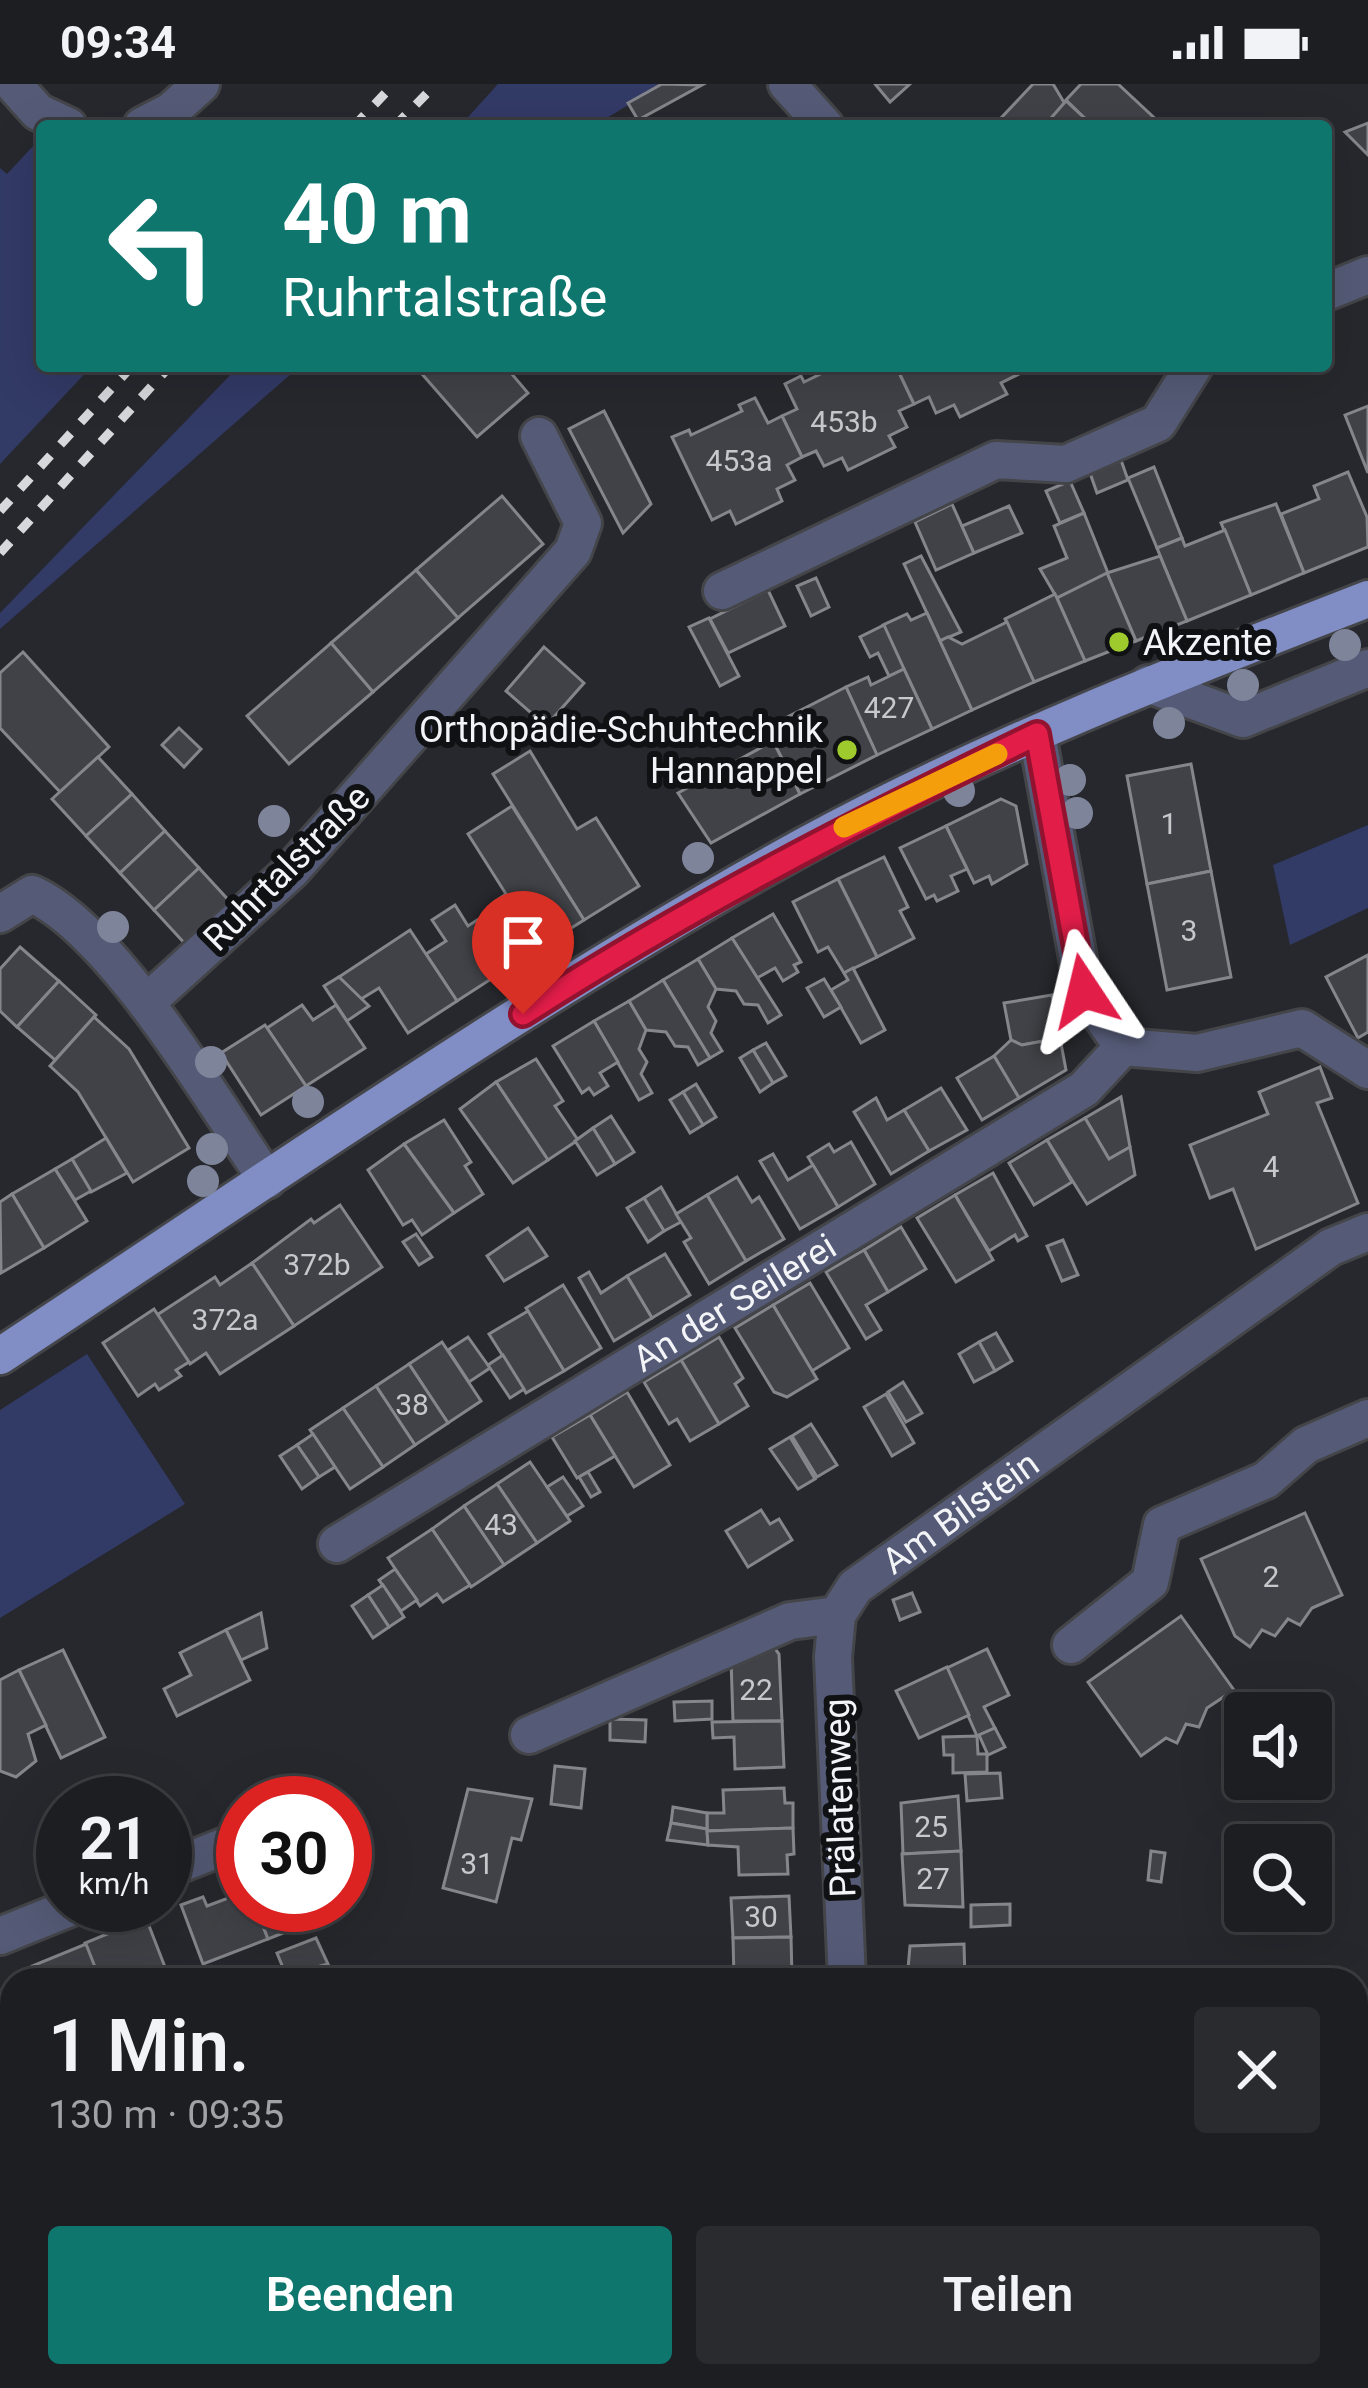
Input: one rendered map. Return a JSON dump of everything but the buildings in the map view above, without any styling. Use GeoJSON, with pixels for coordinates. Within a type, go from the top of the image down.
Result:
{"type":"FeatureCollection","features":[{"type":"Feature","properties":{"kind":"main road"},"geometry":{"type":"LineString","coordinates":[[0,1356],[642,937],[809,844],[1148,684],[1368,599]]}},
{"type":"Feature","properties":{"kind":"street"},"geometry":{"type":"LineString","coordinates":[[14,84],[38,112],[55,120]]}},
{"type":"Feature","properties":{"kind":"street"},"geometry":{"type":"LineString","coordinates":[[154,120],[201,84]]}},
{"type":"Feature","properties":{"kind":"street"},"geometry":{"type":"LineString","coordinates":[[787,84],[820,120]]}},
{"type":"Feature","properties":{"kind":"street"},"geometry":{"type":"LineString","coordinates":[[1332,289],[1368,274]]}},
{"type":"Feature","properties":{"kind":"street"},"geometry":{"type":"LineString","coordinates":[[722,591],[996,460],[1066,464],[1158,423],[1190,372]]}},
{"type":"Feature","properties":{"kind":"street","name":"Ruhrtalstraße"},"geometry":{"type":"LineString","coordinates":[[146,1003],[291,872],[573,551],[583,523],[539,436]]}},
{"type":"Feature","properties":{"kind":"street"},"geometry":{"type":"LineString","coordinates":[[1148,684],[1243,719],[1368,668]]}},
{"type":"Feature","properties":{"kind":"street"},"geometry":{"type":"LineString","coordinates":[[1037,734],[1084,991],[1123,1047],[1197,1053],[1302,1028],[1368,1070]]}},
{"type":"Feature","properties":{"kind":"street"},"geometry":{"type":"LineString","coordinates":[[0,914],[32,894],[58,906],[146,1003],[267,1180]]}},
{"type":"Feature","properties":{"kind":"street","name":"An der Seilerei"},"geometry":{"type":"LineString","coordinates":[[337,1544],[1084,1089],[1123,1047]]}},
{"type":"Feature","properties":{"kind":"street","name":"Am Bilstein"},"geometry":{"type":"LineString","coordinates":[[837,1616],[855,1587],[1331,1247],[1368,1232]]}},
{"type":"Feature","properties":{"kind":"street"},"geometry":{"type":"LineString","coordinates":[[1071,1645],[1150,1582],[1162,1525],[1266,1480],[1306,1445],[1368,1418]]}},
{"type":"Feature","properties":{"kind":"street"},"geometry":{"type":"LineString","coordinates":[[529,1735],[790,1621],[837,1616]]}},
{"type":"Feature","properties":{"kind":"street","name":"Prälatenweg"},"geometry":{"type":"LineString","coordinates":[[837,1616],[833,1657],[846,1968]]}},
{"type":"Feature","properties":{"kind":"street"},"geometry":{"type":"LineString","coordinates":[[0,1936],[36,1922]]}},
{"type":"Feature","properties":{"kind":"shaded area"},"geometry":{"type":"Polygon","coordinates":[[[498,84],[664,84],[603,120],[465,120],[498,84]]]}},
{"type":"Feature","properties":{"kind":"shaded area"},"geometry":{"type":"Polygon","coordinates":[[[36,144],[36,372],[86,372],[0,464],[0,168],[7,174],[36,144]]]}},
{"type":"Feature","properties":{"kind":"shaded area"},"geometry":{"type":"Polygon","coordinates":[[[233,372],[293,372],[0,629],[0,613],[233,372]]]}},
{"type":"Feature","properties":{"kind":"shaded area"},"geometry":{"type":"Polygon","coordinates":[[[1368,825],[1368,908],[1290,945],[1273,865],[1368,825]]]}},
{"type":"Feature","properties":{"kind":"shaded area"},"geometry":{"type":"Polygon","coordinates":[[[87,1354],[185,1504],[0,1618],[0,1410],[87,1354]]]}},
{"type":"Feature","properties":{"kind":"railway"},"geometry":{"type":"LineString","coordinates":[[360,120],[394,84]]}},
{"type":"Feature","properties":{"kind":"railway"},"geometry":{"type":"LineString","coordinates":[[401,120],[436,84]]}},
{"type":"Feature","properties":{"kind":"railway"},"geometry":{"type":"LineString","coordinates":[[0,511],[127,372]]}},
{"type":"Feature","properties":{"kind":"railway"},"geometry":{"type":"LineString","coordinates":[[0,553],[165,372]]}},
{"type":"Feature","properties":{"kind":"slow traffic"},"geometry":{"type":"LineString","coordinates":[[844,827],[997,754]]}},
{"type":"Feature","properties":{"kind":"place","name":"Akzente"},"geometry":{"type":"Point","coordinates":[1119,642]}},
{"type":"Feature","properties":{"kind":"place","name":"Orthopädie-Schuhtechnik Hannappel"},"geometry":{"type":"Point","coordinates":[847,750]}},
{"type":"Feature","properties":{"kind":"route"},"geometry":{"type":"LineString","coordinates":[[523,1014],[642,937],[809,844],[1037,734],[1084,991]]}}]}
